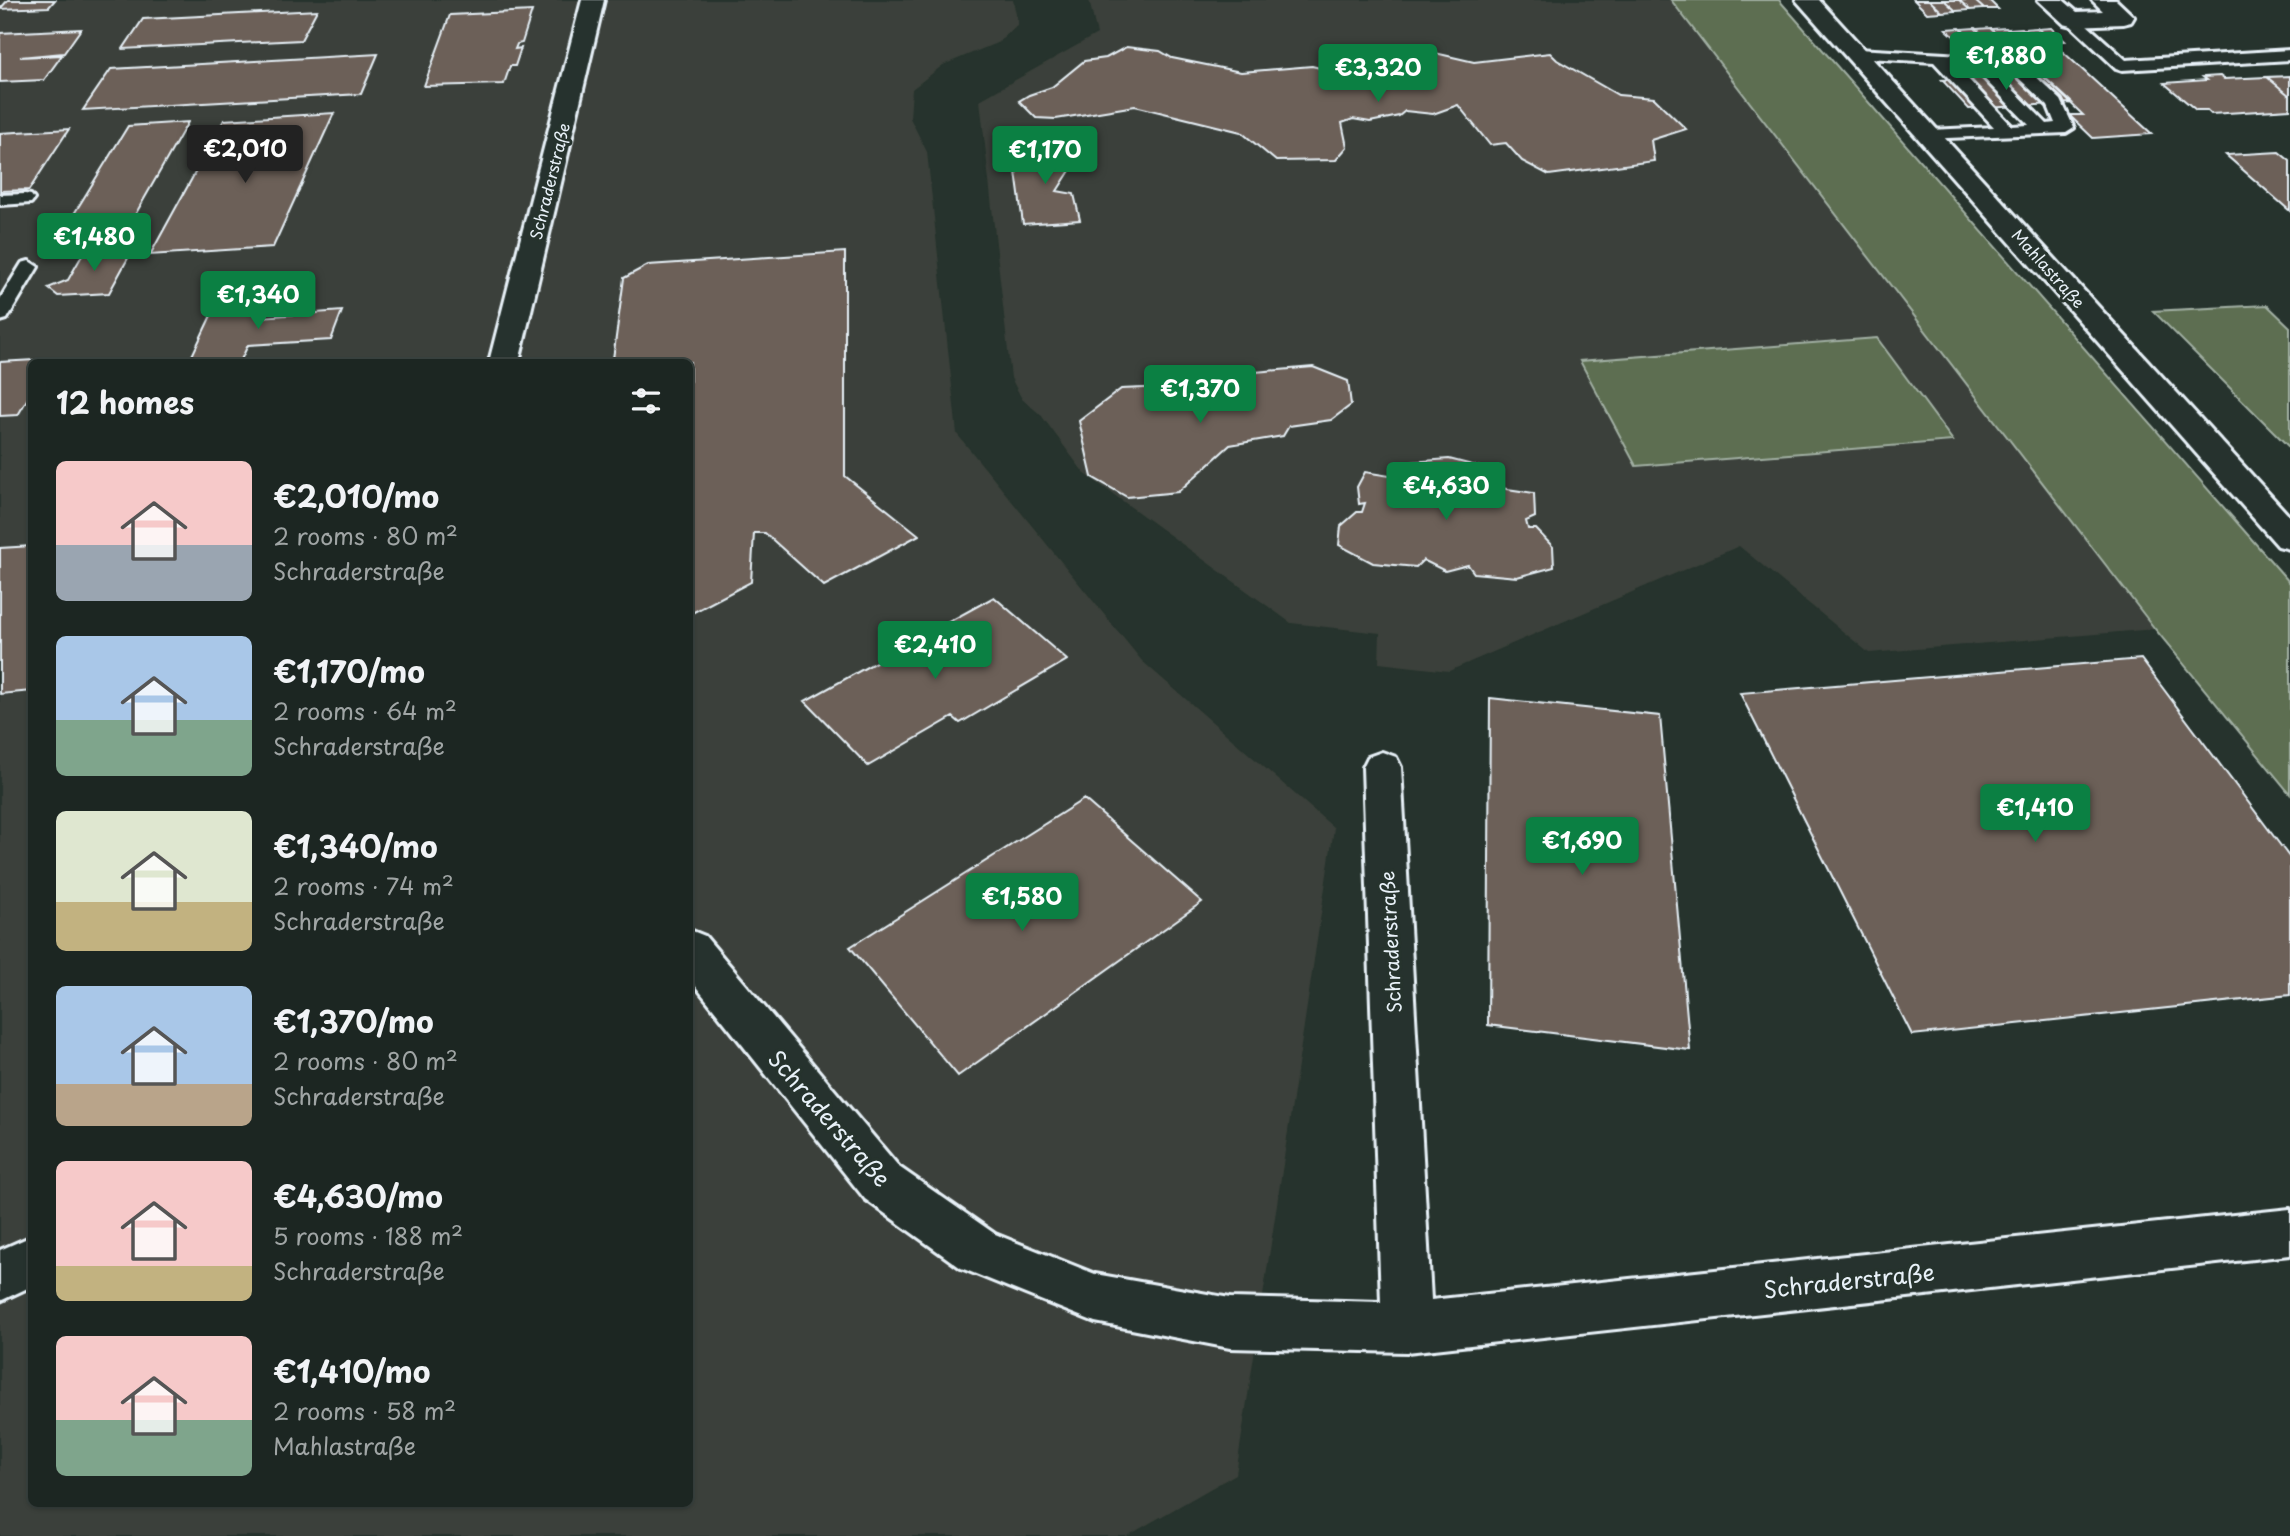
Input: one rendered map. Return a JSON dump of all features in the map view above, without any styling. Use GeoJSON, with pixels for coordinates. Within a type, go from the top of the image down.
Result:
{"type":"FeatureCollection","features":[{"type":"Feature","properties":{"kind":"street","name":"Schraderstraße"},"geometry":{"type":"LineString","coordinates":[[505,359],[593,0]]}},
{"type":"Feature","properties":{"kind":"street","name":"Mahlastraße"},"geometry":{"type":"LineString","coordinates":[[1807,0],[2290,538]]}},
{"type":"Feature","properties":{"kind":"street"},"geometry":{"type":"LineString","coordinates":[[2049,0],[2072,19],[2123,17],[2103,0]]}},
{"type":"Feature","properties":{"kind":"street","name":"Schraderstraße"},"geometry":{"type":"LineString","coordinates":[[1382,767],[1407,1327]]}},
{"type":"Feature","properties":{"kind":"street","name":"Schraderstraße"},"geometry":{"type":"LineString","coordinates":[[693,952],[882,1184],[978,1251],[1095,1298],[1230,1323],[1407,1327],[2290,1232]]}},
{"type":"Feature","properties":{"kind":"street"},"geometry":{"type":"LineString","coordinates":[[0,1277],[28,1261]]}},
{"type":"Feature","properties":{"kind":"lane"},"geometry":{"type":"LineString","coordinates":[[2072,19],[2122,65],[2290,55]]}},
{"type":"Feature","properties":{"kind":"lane"},"geometry":{"type":"LineString","coordinates":[[1857,54],[2010,61],[2054,104],[2066,128],[1930,135]]}},
{"type":"Feature","properties":{"kind":"lane"},"geometry":{"type":"LineString","coordinates":[[1939,58],[2008,131]]}},
{"type":"Feature","properties":{"kind":"lane"},"geometry":{"type":"LineString","coordinates":[[1975,60],[2042,129]]}},
{"type":"Feature","properties":{"kind":"lane"},"geometry":{"type":"LineString","coordinates":[[0,200],[25,199]]}},
{"type":"Feature","properties":{"kind":"lane"},"geometry":{"type":"LineString","coordinates":[[0,315],[29,267]]}},
{"type":"Feature","properties":{"kind":"shaded area"},"geometry":{"type":"Polygon","coordinates":[[[0,0],[1013,0],[1018,24],[999,42],[943,65],[912,89],[910,118],[927,152],[957,434],[1142,661],[1334,828],[1236,1474],[1127,1536],[0,1536],[0,0]]]}},
{"type":"Feature","properties":{"kind":"shaded area"},"geometry":{"type":"Polygon","coordinates":[[[1089,0],[1671,0],[2155,629],[1869,653],[1739,546],[1449,671],[1379,663],[1380,633],[1291,623],[1084,473],[1041,415],[1022,399],[1011,378],[980,100],[1097,34],[1089,0]]]}},
{"type":"Feature","properties":{"kind":"green space"},"geometry":{"type":"Polygon","coordinates":[[[1671,0],[1779,0],[2290,583],[2290,794],[2155,629],[1671,0]]]}},
{"type":"Feature","properties":{"kind":"green space"},"geometry":{"type":"Polygon","coordinates":[[[2267,305],[2290,327],[2290,448],[2153,311],[2267,305]]]}},
{"type":"Feature","properties":{"kind":"green space"},"geometry":{"type":"Polygon","coordinates":[[[1877,338],[1953,441],[1636,466],[1580,361],[1877,338]]]}},
{"type":"Feature","properties":{"kind":"building"},"geometry":{"type":"Polygon","coordinates":[[[8,0],[55,0],[49,7],[0,9],[8,0]]]}},
{"type":"Feature","properties":{"kind":"building"},"geometry":{"type":"Polygon","coordinates":[[[1914,0],[1929,0],[1942,12],[1927,13],[1914,0]]]}},
{"type":"Feature","properties":{"kind":"building"},"geometry":{"type":"Polygon","coordinates":[[[1929,0],[1944,0],[1956,11],[1942,12],[1929,0]]]}},
{"type":"Feature","properties":{"kind":"building"},"geometry":{"type":"Polygon","coordinates":[[[1944,0],[1959,0],[1970,10],[1956,11],[1944,0]]]}},
{"type":"Feature","properties":{"kind":"building"},"geometry":{"type":"Polygon","coordinates":[[[1959,0],[1974,0],[1984,9],[1970,10],[1959,0]]]}},
{"type":"Feature","properties":{"kind":"building"},"geometry":{"type":"Polygon","coordinates":[[[1974,0],[1989,0],[1998,9],[1984,9],[1974,0]]]}},
{"type":"Feature","properties":{"kind":"building"},"geometry":{"type":"Polygon","coordinates":[[[317,10],[301,40],[123,49],[143,19],[317,10]]]}},
{"type":"Feature","properties":{"kind":"building"},"geometry":{"type":"Polygon","coordinates":[[[532,11],[522,43],[517,44],[515,49],[521,48],[515,66],[510,66],[504,84],[424,86],[450,15],[532,11]]]}},
{"type":"Feature","properties":{"kind":"building"},"geometry":{"type":"Polygon","coordinates":[[[1960,28],[1973,40],[1959,41],[1946,29],[1960,28]]]}},
{"type":"Feature","properties":{"kind":"building"},"geometry":{"type":"Polygon","coordinates":[[[1975,28],[1988,40],[1974,41],[1961,29],[1975,28]]]}},
{"type":"Feature","properties":{"kind":"building"},"geometry":{"type":"Polygon","coordinates":[[[1991,28],[2004,41],[1989,41],[1976,29],[1991,28]]]}},
{"type":"Feature","properties":{"kind":"building"},"geometry":{"type":"Polygon","coordinates":[[[2006,28],[2020,41],[2005,42],[1991,29],[2006,28]]]}},
{"type":"Feature","properties":{"kind":"building"},"geometry":{"type":"Polygon","coordinates":[[[2022,28],[2036,41],[2021,42],[2007,29],[2022,28]]]}},
{"type":"Feature","properties":{"kind":"building"},"geometry":{"type":"Polygon","coordinates":[[[2037,28],[2052,41],[2037,42],[2023,29],[2037,28]]]}},
{"type":"Feature","properties":{"kind":"building"},"geometry":{"type":"Polygon","coordinates":[[[2051,28],[2065,41],[2053,42],[2038,29],[2051,28]]]}},
{"type":"Feature","properties":{"kind":"building"},"geometry":{"type":"Polygon","coordinates":[[[81,29],[64,53],[20,57],[62,55],[44,80],[0,82],[0,33],[81,29]]]}},
{"type":"Feature","properties":{"kind":"building"},"geometry":{"type":"Polygon","coordinates":[[[1126,47],[1160,51],[1172,58],[1241,72],[1312,66],[1332,71],[1395,63],[1418,49],[1474,62],[1550,53],[1557,60],[1618,95],[1654,98],[1686,129],[1651,140],[1654,161],[1549,175],[1522,161],[1506,143],[1490,145],[1458,105],[1433,114],[1405,111],[1399,116],[1370,122],[1353,119],[1342,123],[1347,147],[1336,160],[1276,161],[1241,132],[1135,106],[1056,119],[1036,118],[1019,101],[1052,87],[1084,61],[1106,58],[1126,47]]]}},
{"type":"Feature","properties":{"kind":"building"},"geometry":{"type":"Polygon","coordinates":[[[2061,50],[2152,134],[2093,138],[2069,115],[2083,115],[2018,52],[2061,50]]]}},
{"type":"Feature","properties":{"kind":"building"},"geometry":{"type":"Polygon","coordinates":[[[378,54],[361,94],[83,110],[111,69],[378,54]]]}},
{"type":"Feature","properties":{"kind":"building"},"geometry":{"type":"Polygon","coordinates":[[[2042,75],[2072,103],[1969,109],[1942,80],[2042,75]]]}},
{"type":"Feature","properties":{"kind":"building"},"geometry":{"type":"Polygon","coordinates":[[[2220,76],[2224,79],[2267,77],[2290,96],[2290,109],[2211,114],[2207,110],[2196,110],[2164,83],[2207,80],[2203,77],[2220,76]]]}},
{"type":"Feature","properties":{"kind":"building"},"geometry":{"type":"Polygon","coordinates":[[[2290,76],[2290,96],[2267,77],[2290,76]]]}},
{"type":"Feature","properties":{"kind":"building"},"geometry":{"type":"Polygon","coordinates":[[[334,113],[273,247],[150,255],[224,120],[334,113]]]}},
{"type":"Feature","properties":{"kind":"building"},"geometry":{"type":"Polygon","coordinates":[[[188,122],[119,243],[53,248],[128,126],[188,122]]]}},
{"type":"Feature","properties":{"kind":"building"},"geometry":{"type":"Polygon","coordinates":[[[69,129],[29,190],[0,191],[0,133],[69,129]]]}},
{"type":"Feature","properties":{"kind":"building"},"geometry":{"type":"Polygon","coordinates":[[[1020,148],[1080,155],[1057,191],[1074,194],[1080,220],[1023,224],[1014,157],[1020,148]]]}},
{"type":"Feature","properties":{"kind":"building"},"geometry":{"type":"Polygon","coordinates":[[[2279,152],[2290,161],[2290,211],[2226,155],[2279,152]]]}},
{"type":"Feature","properties":{"kind":"building"},"geometry":{"type":"Polygon","coordinates":[[[133,249],[109,293],[58,296],[48,288],[68,280],[84,252],[133,249]]]}},
{"type":"Feature","properties":{"kind":"building"},"geometry":{"type":"Polygon","coordinates":[[[845,252],[845,476],[919,535],[824,586],[765,533],[754,533],[751,582],[693,612],[693,359],[613,359],[624,278],[648,265],[845,252]]]}},
{"type":"Feature","properties":{"kind":"building"},"geometry":{"type":"Polygon","coordinates":[[[266,304],[261,317],[342,311],[331,340],[248,345],[241,359],[190,359],[215,307],[266,304]]]}},
{"type":"Feature","properties":{"kind":"building"},"geometry":{"type":"Polygon","coordinates":[[[28,360],[28,398],[18,415],[0,416],[0,362],[28,360]]]}},
{"type":"Feature","properties":{"kind":"building"},"geometry":{"type":"Polygon","coordinates":[[[1313,367],[1348,381],[1351,405],[1331,420],[1289,426],[1283,436],[1230,445],[1178,492],[1127,497],[1092,477],[1079,421],[1121,389],[1214,385],[1244,373],[1313,367]]]}},
{"type":"Feature","properties":{"kind":"building"},"geometry":{"type":"Polygon","coordinates":[[[1449,459],[1488,469],[1494,487],[1534,493],[1535,517],[1526,521],[1528,529],[1536,529],[1553,547],[1554,567],[1517,577],[1474,573],[1468,565],[1445,571],[1423,560],[1416,567],[1373,563],[1339,545],[1341,526],[1357,512],[1362,512],[1365,503],[1359,504],[1357,487],[1365,472],[1402,478],[1411,462],[1449,459]]]}},
{"type":"Feature","properties":{"kind":"building"},"geometry":{"type":"Polygon","coordinates":[[[28,546],[28,691],[0,694],[0,548],[28,546]]]}},
{"type":"Feature","properties":{"kind":"building"},"geometry":{"type":"Polygon","coordinates":[[[994,597],[1067,660],[960,723],[953,717],[868,766],[805,701],[994,597]]]}},
{"type":"Feature","properties":{"kind":"building"},"geometry":{"type":"Polygon","coordinates":[[[2141,659],[2290,858],[2290,995],[1912,1035],[1740,693],[2141,659]]]}},
{"type":"Feature","properties":{"kind":"building"},"geometry":{"type":"Polygon","coordinates":[[[1490,698],[1660,716],[1690,1050],[1488,1025],[1490,698]]]}},
{"type":"Feature","properties":{"kind":"building"},"geometry":{"type":"Polygon","coordinates":[[[1084,799],[1202,902],[958,1076],[850,947],[1084,799]]]}}]}
